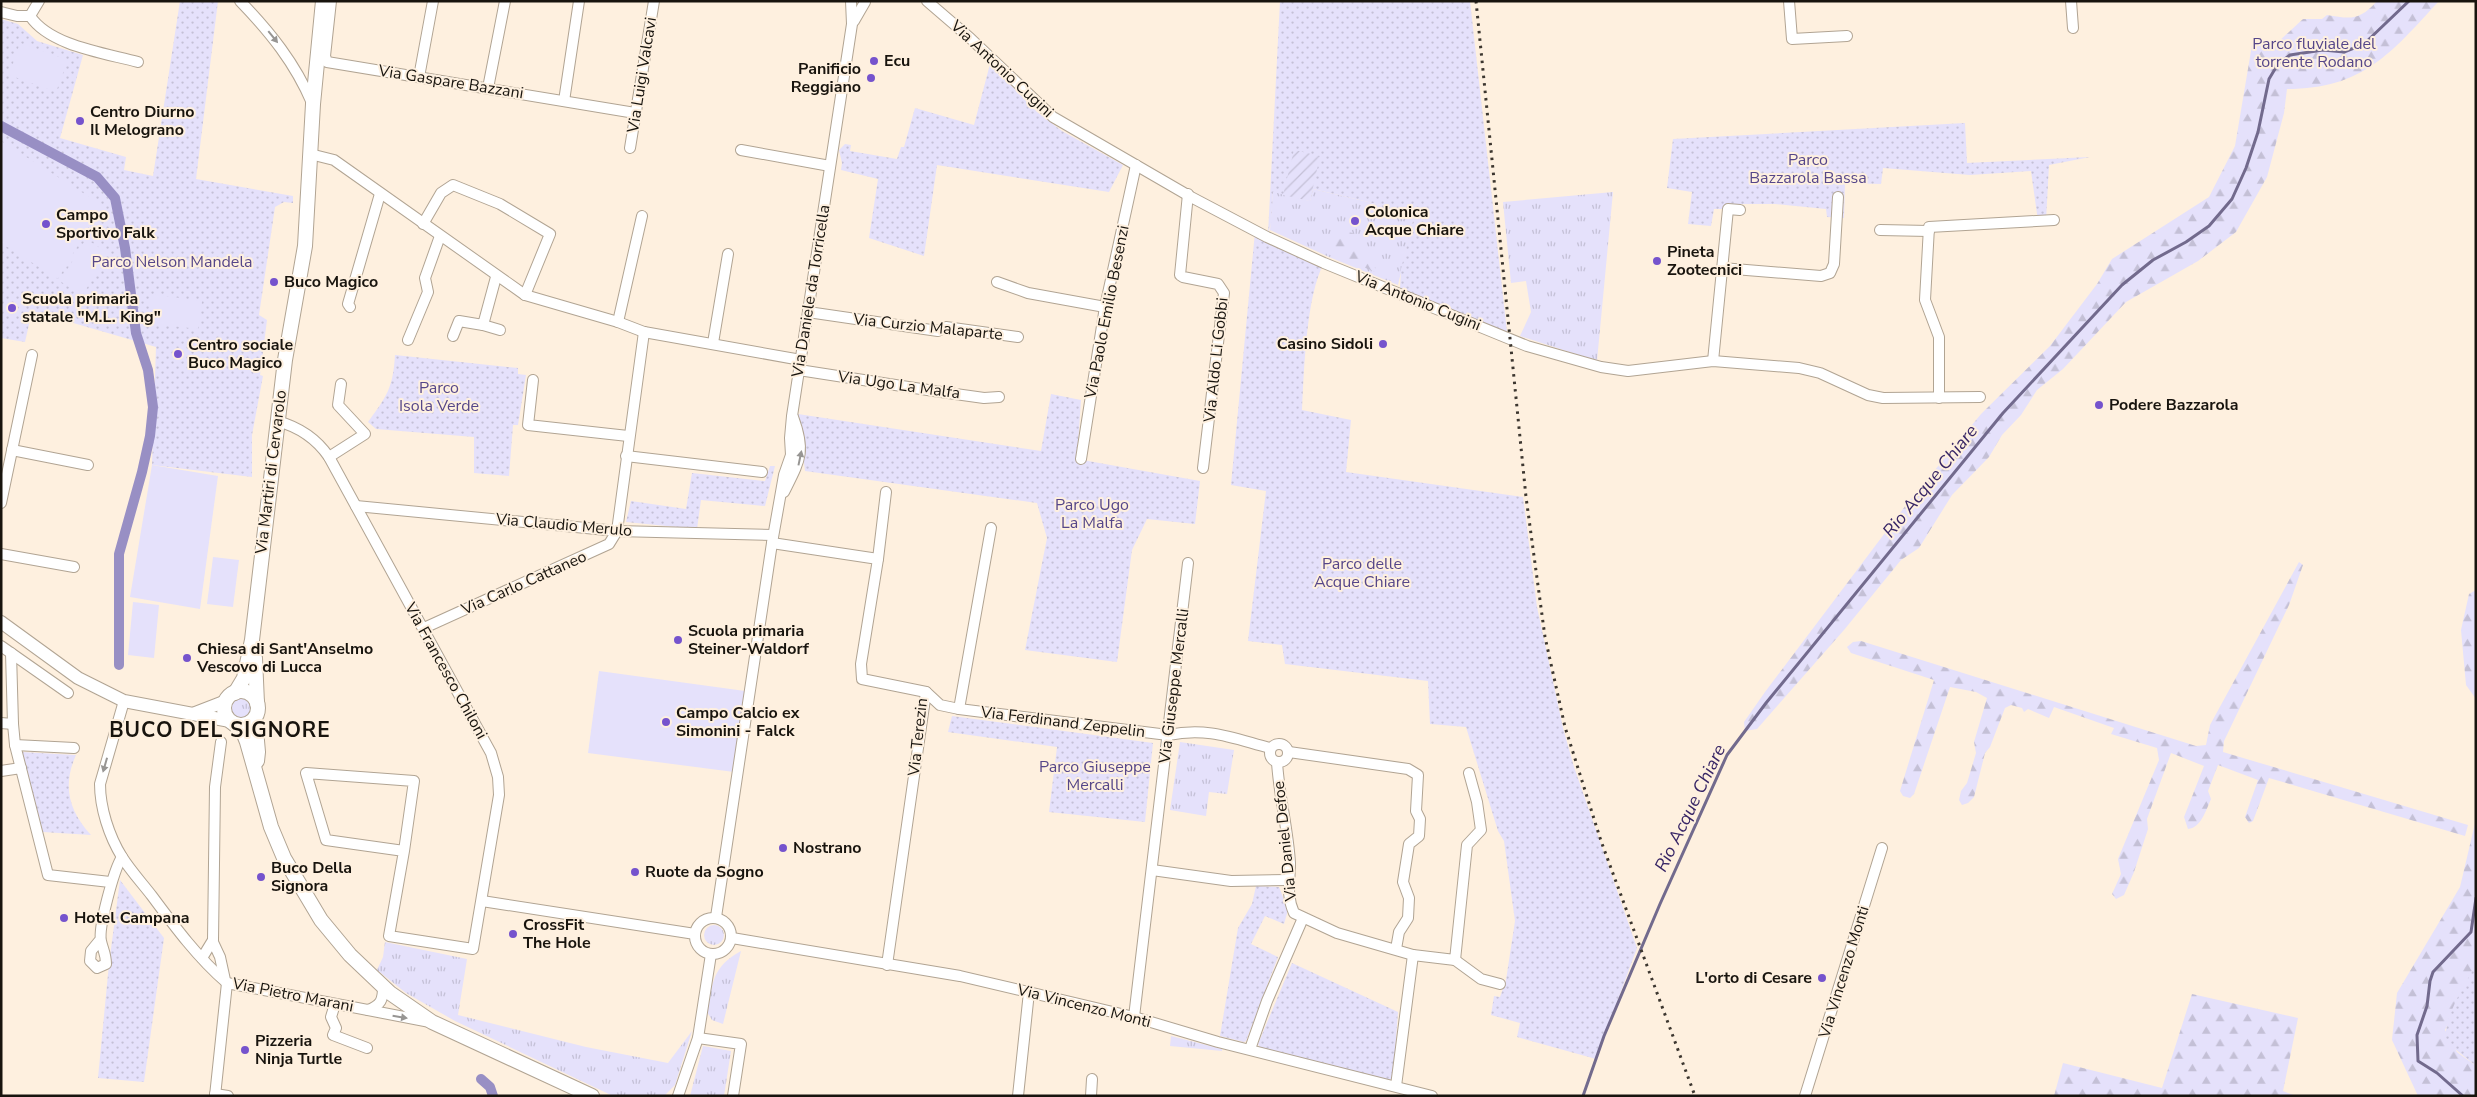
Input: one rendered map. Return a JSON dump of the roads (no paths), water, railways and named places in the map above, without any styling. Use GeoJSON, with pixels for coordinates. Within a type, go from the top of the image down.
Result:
{"type":"FeatureCollection","features":[{"type":"Feature","properties":{"kind":"main road"},"geometry":{"type":"LineString","coordinates":[[313,104],[323,1]]}},
{"type":"Feature","properties":{"kind":"main road","name":"Via Martiri di Cervarolo"},"geometry":{"type":"LineString","coordinates":[[313,104],[305,246],[285,360],[252,640],[244,678],[230,697],[224,712],[232,723],[243,732],[256,767],[271,827],[293,877],[331,934],[383,986],[432,1022],[592,1096]]}},
{"type":"Feature","properties":{"kind":"main road","name":"Via Martiri di Cervarolo"},"geometry":{"type":"LineString","coordinates":[[252,640],[258,714],[255,719],[258,752],[256,767]]}},
{"type":"Feature","properties":{"kind":"main road"},"geometry":{"type":"LineString","coordinates":[[230,697],[248,693],[257,703]]}},
{"type":"Feature","properties":{"kind":"main road"},"geometry":{"type":"LineString","coordinates":[[232,723],[246,725],[255,719]]}},
{"type":"Feature","properties":{"kind":"street"},"geometry":{"type":"LineString","coordinates":[[30,16],[39,1]]}},
{"type":"Feature","properties":{"kind":"street","name":"Via Martiri di Cervarolo"},"geometry":{"type":"LineString","coordinates":[[240,1],[286,54],[303,81],[313,104]]}},
{"type":"Feature","properties":{"kind":"street","name":"Via Gaspare Bazzani"},"geometry":{"type":"LineString","coordinates":[[332,1],[325,56],[327,62],[635,113]]}},
{"type":"Feature","properties":{"kind":"street"},"geometry":{"type":"LineString","coordinates":[[419,77],[433,1]]}},
{"type":"Feature","properties":{"kind":"street"},"geometry":{"type":"LineString","coordinates":[[488,88],[504,1]]}},
{"type":"Feature","properties":{"kind":"street"},"geometry":{"type":"LineString","coordinates":[[564,101],[580,1]]}},
{"type":"Feature","properties":{"kind":"street","name":"Via Luigi Valcavi"},"geometry":{"type":"LineString","coordinates":[[630,148],[654,1]]}},
{"type":"Feature","properties":{"kind":"street","name":"Via Daniele da Torricella"},"geometry":{"type":"LineString","coordinates":[[716,917],[773,539],[781,497],[799,465],[802,452],[800,438],[792,416],[852,24],[851,1]]}},
{"type":"Feature","properties":{"kind":"street"},"geometry":{"type":"LineString","coordinates":[[859,1],[865,1]]}},
{"type":"Feature","properties":{"kind":"street","name":"Via Daniele da Torricella"},"geometry":{"type":"LineString","coordinates":[[852,24],[865,1]]}},
{"type":"Feature","properties":{"kind":"street","name":"Via Antonio Cugini"},"geometry":{"type":"LineString","coordinates":[[927,1],[970,38],[1053,118],[1267,237],[1324,263],[1511,340],[1557,356],[1601,368],[1628,371],[1713,361],[1820,372],[1868,395],[1883,398],[1980,397]]}},
{"type":"Feature","properties":{"kind":"street"},"geometry":{"type":"LineString","coordinates":[[1790,1],[1792,39],[1847,36]]}},
{"type":"Feature","properties":{"kind":"street"},"geometry":{"type":"LineString","coordinates":[[2071,1],[2073,28]]}},
{"type":"Feature","properties":{"kind":"street"},"geometry":{"type":"LineString","coordinates":[[1,12],[17,16],[30,16]]}},
{"type":"Feature","properties":{"kind":"street"},"geometry":{"type":"LineString","coordinates":[[30,16],[37,26],[46,33],[76,45],[138,62]]}},
{"type":"Feature","properties":{"kind":"street"},"geometry":{"type":"LineString","coordinates":[[741,150],[830,166]]}},
{"type":"Feature","properties":{"kind":"street","name":"Via Ugo La Malfa"},"geometry":{"type":"LineString","coordinates":[[310,154],[334,160],[525,295],[618,322],[644,332],[713,343],[800,365],[951,393],[999,397]]}},
{"type":"Feature","properties":{"kind":"street","name":"Via Paolo Emilio Besenzi"},"geometry":{"type":"LineString","coordinates":[[1081,459],[1106,307],[1136,165]]}},
{"type":"Feature","properties":{"kind":"street"},"geometry":{"type":"LineString","coordinates":[[423,224],[441,193],[453,185],[500,204],[550,234],[525,295]]}},
{"type":"Feature","properties":{"kind":"street"},"geometry":{"type":"LineString","coordinates":[[350,307],[348,304],[380,194]]}},
{"type":"Feature","properties":{"kind":"street","name":"Via Aldo Li Gobbi"},"geometry":{"type":"LineString","coordinates":[[1188,194],[1180,275],[1218,284],[1224,293],[1203,468]]}},
{"type":"Feature","properties":{"kind":"street"},"geometry":{"type":"LineString","coordinates":[[1722,268],[1820,276],[1830,273],[1834,264],[1838,197]]}},
{"type":"Feature","properties":{"kind":"street"},"geometry":{"type":"LineString","coordinates":[[1713,361],[1728,209],[1740,210]]}},
{"type":"Feature","properties":{"kind":"street"},"geometry":{"type":"LineString","coordinates":[[618,322],[642,216]]}},
{"type":"Feature","properties":{"kind":"street"},"geometry":{"type":"LineString","coordinates":[[1939,398],[1939,337],[1925,300],[1929,227],[2054,220]]}},
{"type":"Feature","properties":{"kind":"street"},"geometry":{"type":"LineString","coordinates":[[1880,230],[1929,231]]}},
{"type":"Feature","properties":{"kind":"street"},"geometry":{"type":"LineString","coordinates":[[408,340],[428,292],[425,278],[440,236]]}},
{"type":"Feature","properties":{"kind":"street"},"geometry":{"type":"LineString","coordinates":[[713,343],[728,254]]}},
{"type":"Feature","properties":{"kind":"street"},"geometry":{"type":"LineString","coordinates":[[483,325],[496,276]]}},
{"type":"Feature","properties":{"kind":"street"},"geometry":{"type":"LineString","coordinates":[[997,282],[1028,293],[1106,307]]}},
{"type":"Feature","properties":{"kind":"street","name":"Via Curzio Malaparte"},"geometry":{"type":"LineString","coordinates":[[808,312],[938,331],[946,327],[1018,337]]}},
{"type":"Feature","properties":{"kind":"street"},"geometry":{"type":"LineString","coordinates":[[453,336],[459,321],[500,330]]}},
{"type":"Feature","properties":{"kind":"street"},"geometry":{"type":"LineString","coordinates":[[617,531],[628,436],[644,332]]}},
{"type":"Feature","properties":{"kind":"street"},"geometry":{"type":"LineString","coordinates":[[1,502],[32,355]]}},
{"type":"Feature","properties":{"kind":"street"},"geometry":{"type":"LineString","coordinates":[[533,380],[528,425],[628,436]]}},
{"type":"Feature","properties":{"kind":"street"},"geometry":{"type":"LineString","coordinates":[[329,457],[365,434],[338,405],[341,384]]}},
{"type":"Feature","properties":{"kind":"street","name":"Via Francesco Chiloni"},"geometry":{"type":"LineString","coordinates":[[277,421],[294,427],[314,439],[329,457],[491,753],[498,777],[499,796],[482,901]]}},
{"type":"Feature","properties":{"kind":"street"},"geometry":{"type":"LineString","coordinates":[[12,450],[88,465]]}},
{"type":"Feature","properties":{"kind":"street"},"geometry":{"type":"LineString","coordinates":[[626,456],[762,472]]}},
{"type":"Feature","properties":{"kind":"street","name":"Via Terezin"},"geometry":{"type":"LineString","coordinates":[[886,492],[878,559],[861,664],[862,679],[926,692],[887,965]]}},
{"type":"Feature","properties":{"kind":"street","name":"Via Claudio Merulo"},"geometry":{"type":"LineString","coordinates":[[356,506],[617,531],[773,539]]}},
{"type":"Feature","properties":{"kind":"street","name":"Via Ferdinand Zeppelin"},"geometry":{"type":"LineString","coordinates":[[959,708],[991,528]]}},
{"type":"Feature","properties":{"kind":"street","name":"Via Carlo Cattaneo"},"geometry":{"type":"LineString","coordinates":[[424,628],[610,544],[617,531]]}},
{"type":"Feature","properties":{"kind":"street"},"geometry":{"type":"LineString","coordinates":[[773,539],[878,559]]}},
{"type":"Feature","properties":{"kind":"street"},"geometry":{"type":"LineString","coordinates":[[1,554],[74,567]]}},
{"type":"Feature","properties":{"kind":"street","name":"Via Giuseppe Mercalli"},"geometry":{"type":"LineString","coordinates":[[1134,1017],[1188,563]]}},
{"type":"Feature","properties":{"kind":"street"},"geometry":{"type":"LineString","coordinates":[[1,622],[78,678],[124,701],[195,713],[232,723]]}},
{"type":"Feature","properties":{"kind":"street"},"geometry":{"type":"LineString","coordinates":[[1,646],[68,693]]}},
{"type":"Feature","properties":{"kind":"street"},"geometry":{"type":"LineString","coordinates":[[12,653],[15,745],[48,875],[110,882]]}},
{"type":"Feature","properties":{"kind":"street","name":"Via Ferdinand Zeppelin"},"geometry":{"type":"LineString","coordinates":[[926,692],[940,705],[1168,735]]}},
{"type":"Feature","properties":{"kind":"street"},"geometry":{"type":"LineString","coordinates":[[195,713],[230,697]]}},
{"type":"Feature","properties":{"kind":"street","name":"Via Pietro Marani"},"geometry":{"type":"LineString","coordinates":[[124,701],[100,784],[108,827],[122,857],[202,958],[226,982],[432,1022]]}},
{"type":"Feature","properties":{"kind":"street"},"geometry":{"type":"LineString","coordinates":[[1,723],[13,724]]}},
{"type":"Feature","properties":{"kind":"street"},"geometry":{"type":"LineString","coordinates":[[1168,735],[1192,731],[1230,736],[1270,748],[1278,743],[1283,744],[1289,752],[1408,770],[1418,775],[1416,810],[1420,819],[1419,836],[1410,844],[1403,882],[1409,898],[1408,918],[1399,932],[1396,949]]}},
{"type":"Feature","properties":{"kind":"street"},"geometry":{"type":"LineString","coordinates":[[220,742],[215,787],[213,942],[220,956],[226,982],[215,1095],[228,1096]]}},
{"type":"Feature","properties":{"kind":"street"},"geometry":{"type":"LineString","coordinates":[[15,745],[74,748]]}},
{"type":"Feature","properties":{"kind":"street","name":"Via Daniel Defoe"},"geometry":{"type":"LineString","coordinates":[[1270,748],[1270,755],[1277,762],[1278,786],[1290,864],[1287,880],[1288,901],[1294,913],[1337,933],[1414,955],[1455,960]]}},
{"type":"Feature","properties":{"kind":"street","name":"Via Daniel Defoe"},"geometry":{"type":"LineString","coordinates":[[1277,762],[1287,758],[1289,752]]}},
{"type":"Feature","properties":{"kind":"street"},"geometry":{"type":"LineString","coordinates":[[1,771],[21,768]]}},
{"type":"Feature","properties":{"kind":"street"},"geometry":{"type":"LineString","coordinates":[[404,851],[326,840],[306,773],[414,781],[404,851],[389,936],[474,949],[482,901],[695,934]]}},
{"type":"Feature","properties":{"kind":"street"},"geometry":{"type":"LineString","coordinates":[[1469,773],[1482,830],[1467,845],[1455,960],[1482,979],[1500,984]]}},
{"type":"Feature","properties":{"kind":"street","name":"Via Vincenzo Monti"},"geometry":{"type":"LineString","coordinates":[[1805,1096],[1882,848]]}},
{"type":"Feature","properties":{"kind":"street"},"geometry":{"type":"LineString","coordinates":[[100,940],[110,882],[116,865],[122,857]]}},
{"type":"Feature","properties":{"kind":"street"},"geometry":{"type":"LineString","coordinates":[[1152,870],[1231,881],[1287,880]]}},
{"type":"Feature","properties":{"kind":"street"},"geometry":{"type":"LineString","coordinates":[[710,917],[716,917],[726,922],[730,927],[732,938],[730,944],[722,952],[711,954],[697,945],[695,934],[700,923],[710,917]]}},
{"type":"Feature","properties":{"kind":"street"},"geometry":{"type":"LineString","coordinates":[[1250,1049],[1267,1000],[1303,918]]}},
{"type":"Feature","properties":{"kind":"street","name":"Via Vincenzo Monti"},"geometry":{"type":"LineString","coordinates":[[732,938],[960,976],[1134,1017],[1432,1096]]}},
{"type":"Feature","properties":{"kind":"street"},"geometry":{"type":"LineString","coordinates":[[202,958],[213,942]]}},
{"type":"Feature","properties":{"kind":"street"},"geometry":{"type":"LineString","coordinates":[[678,1096],[698,1038],[711,954]]}},
{"type":"Feature","properties":{"kind":"street"},"geometry":{"type":"LineString","coordinates":[[1396,1086],[1414,955]]}},
{"type":"Feature","properties":{"kind":"street"},"geometry":{"type":"LineString","coordinates":[[368,1010],[380,1004],[383,986]]}},
{"type":"Feature","properties":{"kind":"street"},"geometry":{"type":"LineString","coordinates":[[1018,1096],[1029,992]]}},
{"type":"Feature","properties":{"kind":"street"},"geometry":{"type":"LineString","coordinates":[[336,1004],[331,1017],[336,1028],[333,1035],[366,1048]]}},
{"type":"Feature","properties":{"kind":"street"},"geometry":{"type":"LineString","coordinates":[[698,1038],[740,1044],[733,1096]]}},
{"type":"Feature","properties":{"kind":"street"},"geometry":{"type":"LineString","coordinates":[[1091,1096],[1092,1079]]}},
{"type":"Feature","properties":{"kind":"waterway","name":"Rio Acque Chiare"},"geometry":{"type":"LineString","coordinates":[[1583,1096],[1604,1036],[1660,904],[1727,755],[1766,703],[2003,413],[2122,285],[2153,260],[2186,242],[2209,226],[2232,199],[2246,168],[2258,132],[2269,79],[2278,64],[2290,55],[2323,50],[2344,52],[2364,44],[2409,1]]}},
{"type":"Feature","properties":{"kind":"waterway"},"geometry":{"type":"LineString","coordinates":[[1,126],[97,177],[115,198],[125,248],[136,333],[148,370],[153,407],[150,436],[142,472],[119,554],[119,665]]}},
{"type":"Feature","properties":{"kind":"waterway"},"geometry":{"type":"LineString","coordinates":[[2463,1096],[2437,1073],[2418,1061],[2417,1035],[2427,1006],[2433,972],[2471,932],[2476,898]]}},
{"type":"Feature","properties":{"kind":"waterway"},"geometry":{"type":"LineString","coordinates":[[481,1079],[490,1087],[493,1096]]}},
{"type":"Feature","properties":{"kind":"railway"},"geometry":{"type":"LineString","coordinates":[[1476,1],[1526,497],[1545,637],[1565,727],[1601,841],[1695,1096]]}},
{"type":"Feature","properties":{"kind":"place","name":"Ecu"},"geometry":{"type":"Point","coordinates":[874,61]}},
{"type":"Feature","properties":{"kind":"place","name":"Panificio Reggiano"},"geometry":{"type":"Point","coordinates":[871,78]}},
{"type":"Feature","properties":{"kind":"place","name":"Centro Diurno Il Melograno"},"geometry":{"type":"Point","coordinates":[80,121]}},
{"type":"Feature","properties":{"kind":"place","name":"Colonica Acque Chiare"},"geometry":{"type":"Point","coordinates":[1355,221]}},
{"type":"Feature","properties":{"kind":"place","name":"Campo Sportivo Falk"},"geometry":{"type":"Point","coordinates":[46,224]}},
{"type":"Feature","properties":{"kind":"place","name":"Pineta Zootecnici"},"geometry":{"type":"Point","coordinates":[1657,261]}},
{"type":"Feature","properties":{"kind":"place","name":"Buco Magico"},"geometry":{"type":"Point","coordinates":[274,282]}},
{"type":"Feature","properties":{"kind":"place","name":"Scuola primaria statale \"M.L. King\""},"geometry":{"type":"Point","coordinates":[12,308]}},
{"type":"Feature","properties":{"kind":"place","name":"Casino Sidoli"},"geometry":{"type":"Point","coordinates":[1383,344]}},
{"type":"Feature","properties":{"kind":"place","name":"Centro sociale Buco Magico"},"geometry":{"type":"Point","coordinates":[178,354]}},
{"type":"Feature","properties":{"kind":"place","name":"Podere Bazzarola"},"geometry":{"type":"Point","coordinates":[2099,405]}},
{"type":"Feature","properties":{"kind":"place","name":"Scuola primaria Steiner-Waldorf"},"geometry":{"type":"Point","coordinates":[678,640]}},
{"type":"Feature","properties":{"kind":"place","name":"Chiesa di Sant'Anselmo Vescovo di Lucca"},"geometry":{"type":"Point","coordinates":[187,658]}},
{"type":"Feature","properties":{"kind":"place","name":"Campo Calcio ex Simonini - Falck"},"geometry":{"type":"Point","coordinates":[666,722]}},
{"type":"Feature","properties":{"kind":"place","name":"Nostrano"},"geometry":{"type":"Point","coordinates":[783,848]}},
{"type":"Feature","properties":{"kind":"place","name":"Ruote da Sogno"},"geometry":{"type":"Point","coordinates":[635,872]}},
{"type":"Feature","properties":{"kind":"place","name":"Buco Della Signora"},"geometry":{"type":"Point","coordinates":[261,877]}},
{"type":"Feature","properties":{"kind":"place","name":"Hotel Campana"},"geometry":{"type":"Point","coordinates":[64,918]}},
{"type":"Feature","properties":{"kind":"place","name":"CrossFit The Hole"},"geometry":{"type":"Point","coordinates":[513,934]}},
{"type":"Feature","properties":{"kind":"place","name":"L'orto di Cesare"},"geometry":{"type":"Point","coordinates":[1822,978]}},
{"type":"Feature","properties":{"kind":"place","name":"Pizzeria Ninja Turtle"},"geometry":{"type":"Point","coordinates":[245,1050]}},
{"type":"Feature","properties":{"kind":"district","name":"BUCO DEL SIGNORE"},"geometry":{"type":"Point","coordinates":[220,730]}},
{"type":"Feature","properties":{"kind":"park label","name":"Parco fluviale del torrente Rodano"},"geometry":{"type":"Point","coordinates":[2314,53]}},
{"type":"Feature","properties":{"kind":"park label","name":"Parco Bazzarola Bassa"},"geometry":{"type":"Point","coordinates":[1808,169]}},
{"type":"Feature","properties":{"kind":"park label","name":"Parco Nelson Mandela"},"geometry":{"type":"Point","coordinates":[172,262]}},
{"type":"Feature","properties":{"kind":"park label","name":"Parco Isola Verde"},"geometry":{"type":"Point","coordinates":[439,397]}},
{"type":"Feature","properties":{"kind":"park label","name":"Parco Ugo La Malfa"},"geometry":{"type":"Point","coordinates":[1092,514]}},
{"type":"Feature","properties":{"kind":"park label","name":"Parco delle Acque Chiare"},"geometry":{"type":"Point","coordinates":[1362,573]}},
{"type":"Feature","properties":{"kind":"park label","name":"Parco Giuseppe Mercalli"},"geometry":{"type":"Point","coordinates":[1095,776]}}]}
